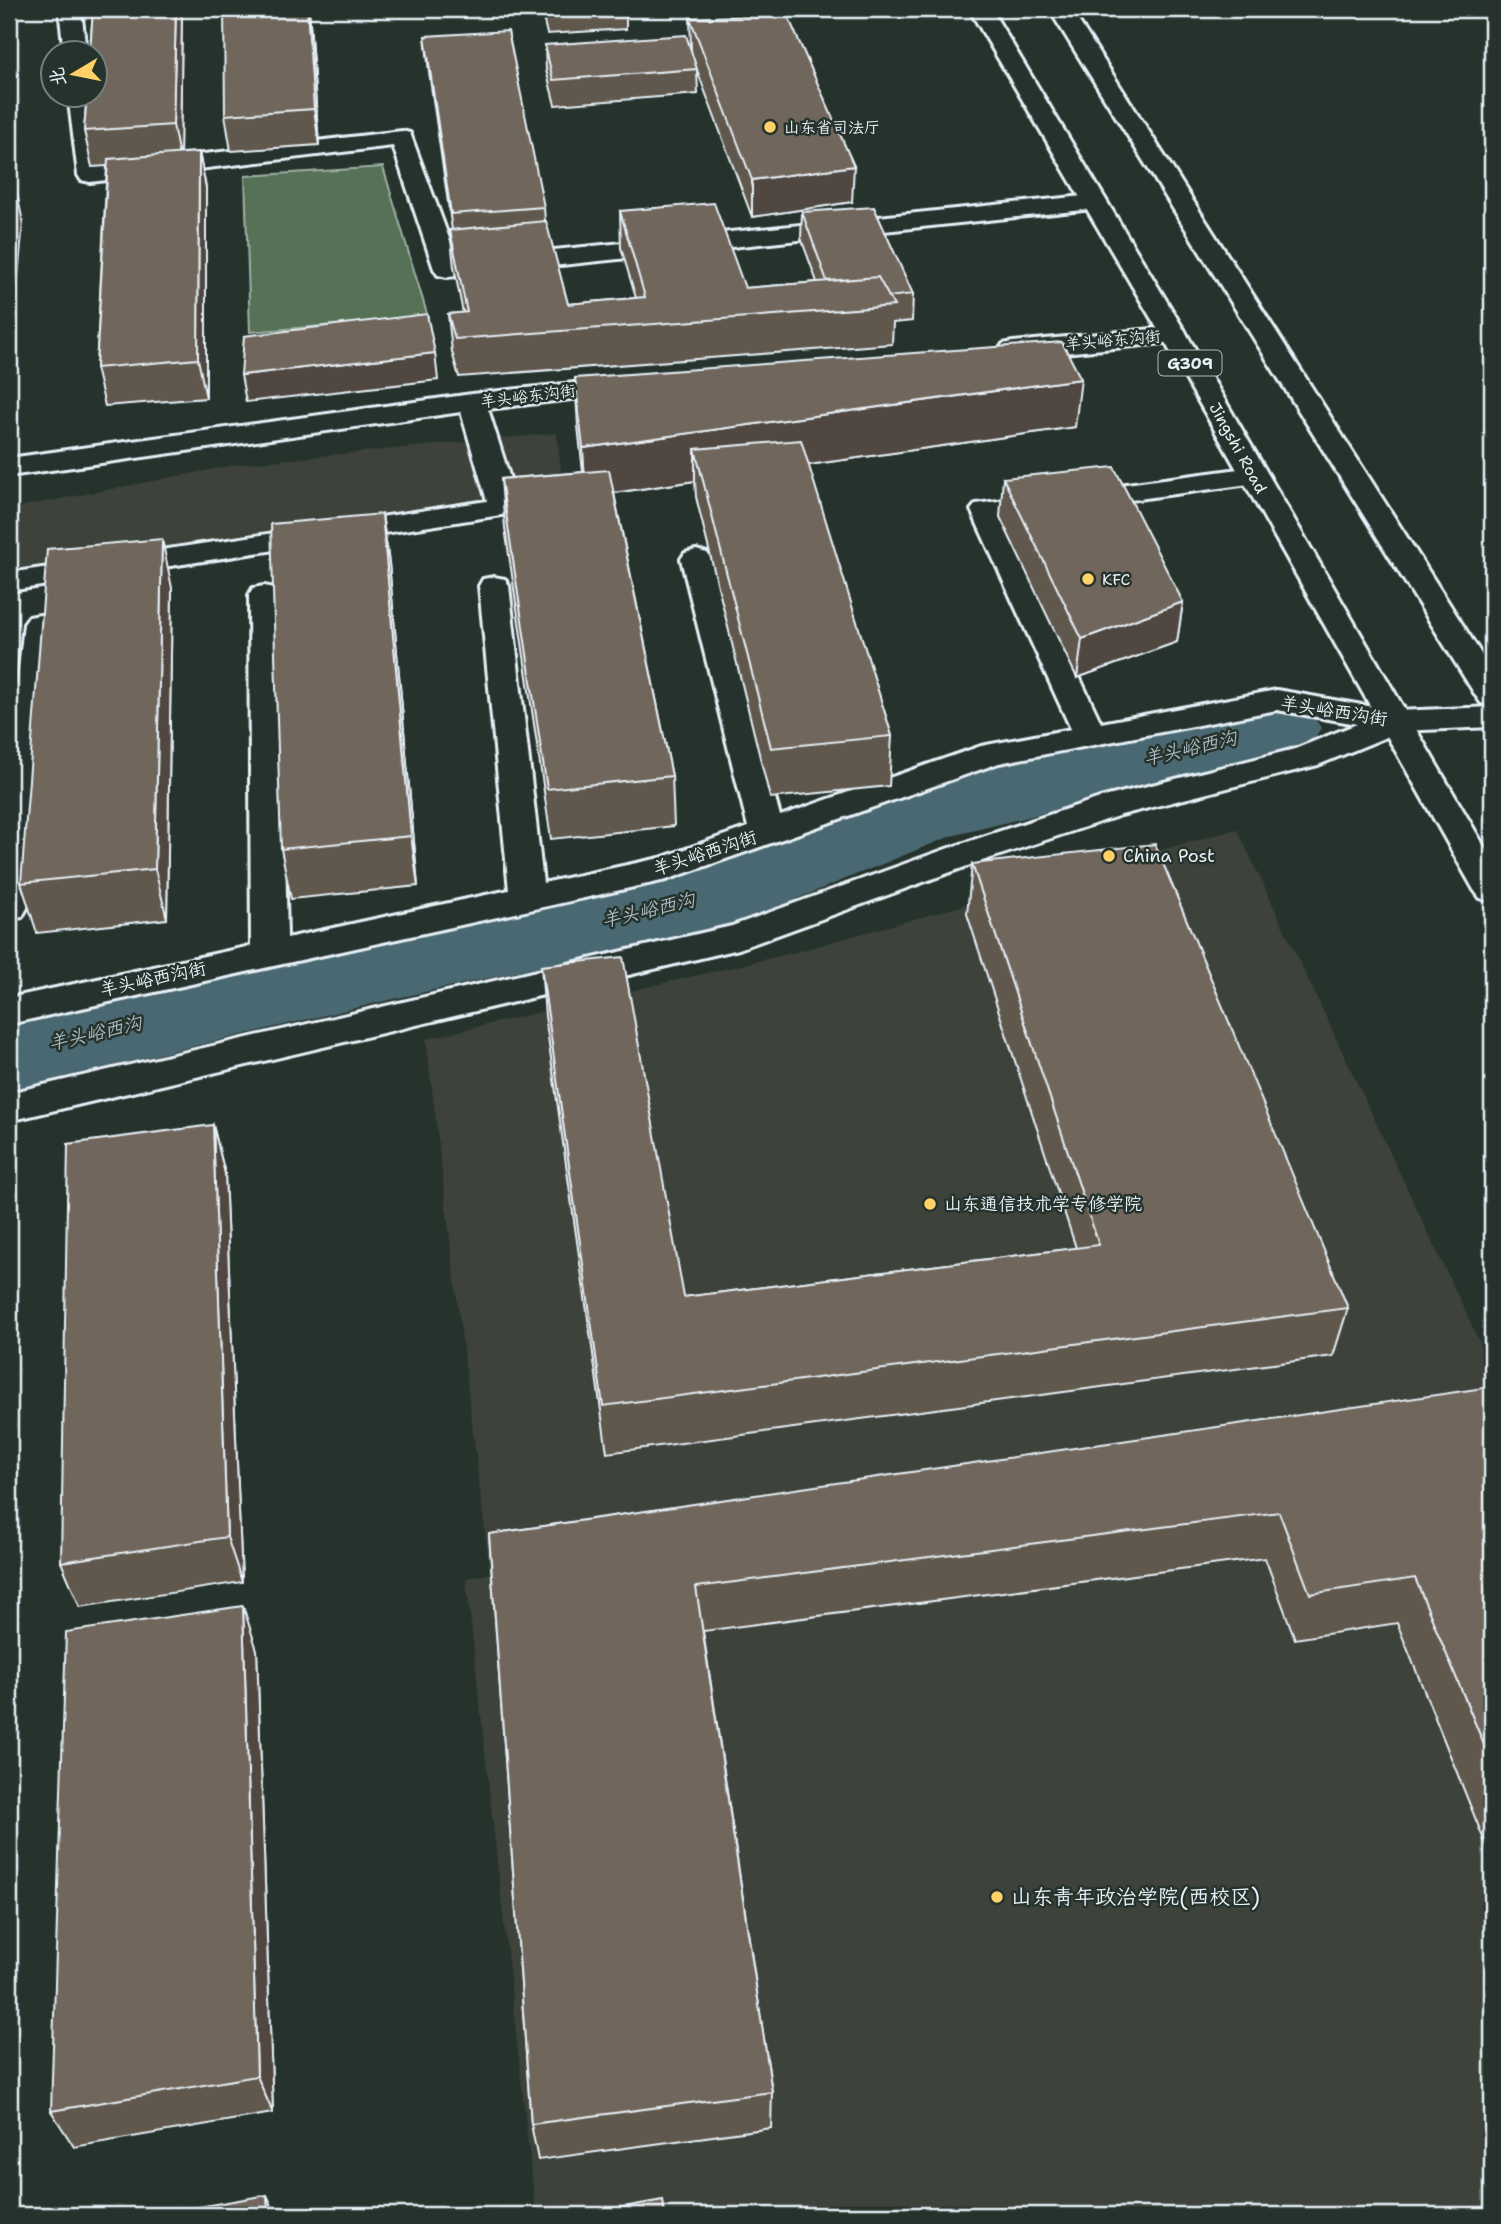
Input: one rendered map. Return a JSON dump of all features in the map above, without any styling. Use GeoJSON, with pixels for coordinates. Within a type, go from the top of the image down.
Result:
{"type":"FeatureCollection","features":[{"type":"Feature","properties":{"kind":"main road"},"geometry":{"type":"LineString","coordinates":[[70,9],[73,38]]}},
{"type":"Feature","properties":{"kind":"main road","name":"Jingshi Road"},"geometry":{"type":"LineString","coordinates":[[980,9],[1174,335],[1492,890]]}},
{"type":"Feature","properties":{"kind":"main road"},"geometry":{"type":"LineString","coordinates":[[1060,9],[1492,696]]}},
{"type":"Feature","properties":{"kind":"main road"},"geometry":{"type":"LineString","coordinates":[[82,108],[90,175],[402,138],[447,269],[1093,202]]}},
{"type":"Feature","properties":{"kind":"main road","name":"羊头峪东沟街"},"geometry":{"type":"LineString","coordinates":[[983,352],[1174,335]]}},
{"type":"Feature","properties":{"kind":"main road","name":"羊头峪东沟街"},"geometry":{"type":"LineString","coordinates":[[9,467],[472,402],[656,382]]}},
{"type":"Feature","properties":{"kind":"main road"},"geometry":{"type":"LineString","coordinates":[[9,582],[503,507],[472,402]]}},
{"type":"Feature","properties":{"kind":"main road"},"geometry":{"type":"LineString","coordinates":[[1091,737],[986,510],[1254,476]]}},
{"type":"Feature","properties":{"kind":"main road"},"geometry":{"type":"LineString","coordinates":[[696,559],[767,833]]}},
{"type":"Feature","properties":{"kind":"main road"},"geometry":{"type":"LineString","coordinates":[[494,586],[527,898]]}},
{"type":"Feature","properties":{"kind":"main road"},"geometry":{"type":"LineString","coordinates":[[264,595],[269,954]]}},
{"type":"Feature","properties":{"kind":"main road"},"geometry":{"type":"LineString","coordinates":[[9,908],[40,624]]}},
{"type":"Feature","properties":{"kind":"main road","name":"羊头峪西沟街"},"geometry":{"type":"LineString","coordinates":[[9,1011],[666,868],[993,754],[1276,700],[1396,720]]}},
{"type":"Feature","properties":{"kind":"main road"},"geometry":{"type":"LineString","coordinates":[[11,1099],[739,937],[961,856],[1112,806],[1306,757],[1396,720],[1492,717]]}},
{"type":"Feature","properties":{"kind":"shaded area"},"geometry":{"type":"Polygon","coordinates":[[[557,433],[564,501],[9,581],[9,509],[240,464],[557,433]]]}},
{"type":"Feature","properties":{"kind":"shaded area"},"geometry":{"type":"Polygon","coordinates":[[[1237,829],[1492,1368],[1492,2215],[536,2215],[466,1578],[490,1574],[426,1039],[796,952],[1237,829]]]}},
{"type":"Feature","properties":{"kind":"green space"},"geometry":{"type":"Polygon","coordinates":[[[383,167],[428,317],[250,332],[245,176],[383,167]]]}},
{"type":"Feature","properties":{"kind":"building"},"geometry":{"type":"Polygon","coordinates":[[[93,9],[176,9],[173,125],[84,131],[86,108],[108,108],[108,38],[91,38],[93,9]]]}},
{"type":"Feature","properties":{"kind":"building"},"geometry":{"type":"Polygon","coordinates":[[[224,9],[307,9],[314,109],[225,115],[224,9]]]}},
{"type":"Feature","properties":{"kind":"building","name":"山东省司法厅"},"geometry":{"type":"Polygon","coordinates":[[[787,14],[854,166],[752,180],[690,18],[787,14]]]}},
{"type":"Feature","properties":{"kind":"building"},"geometry":{"type":"Polygon","coordinates":[[[508,31],[544,207],[451,214],[425,36],[508,31]]]}},
{"type":"Feature","properties":{"kind":"building"},"geometry":{"type":"Polygon","coordinates":[[[686,35],[697,69],[553,80],[545,45],[686,35]]]}},
{"type":"Feature","properties":{"kind":"building"},"geometry":{"type":"Polygon","coordinates":[[[199,152],[198,359],[96,368],[108,159],[199,152]]]}},
{"type":"Feature","properties":{"kind":"building"},"geometry":{"type":"Polygon","coordinates":[[[15,185],[9,241],[9,186],[15,185]]]}},
{"type":"Feature","properties":{"kind":"building"},"geometry":{"type":"Polygon","coordinates":[[[714,203],[745,288],[878,277],[894,306],[455,339],[448,314],[467,312],[450,230],[546,221],[568,304],[645,297],[620,211],[714,203]]]}},
{"type":"Feature","properties":{"kind":"building"},"geometry":{"type":"Polygon","coordinates":[[[874,207],[913,294],[889,297],[878,277],[827,281],[802,212],[874,207]]]}},
{"type":"Feature","properties":{"kind":"building"},"geometry":{"type":"Polygon","coordinates":[[[427,314],[435,353],[241,375],[244,336],[427,314]]]}},
{"type":"Feature","properties":{"kind":"building"},"geometry":{"type":"Polygon","coordinates":[[[1062,342],[1081,379],[583,448],[575,378],[1062,342]]]}},
{"type":"Feature","properties":{"kind":"building"},"geometry":{"type":"Polygon","coordinates":[[[801,440],[892,736],[771,748],[695,449],[801,440]]]}},
{"type":"Feature","properties":{"kind":"building","name":"KFC"},"geometry":{"type":"Polygon","coordinates":[[[1114,467],[1183,602],[1082,639],[1003,478],[1114,467]]]}},
{"type":"Feature","properties":{"kind":"building"},"geometry":{"type":"Polygon","coordinates":[[[609,470],[672,776],[547,789],[501,479],[609,470]]]}},
{"type":"Feature","properties":{"kind":"building"},"geometry":{"type":"Polygon","coordinates":[[[382,514],[411,836],[281,849],[271,524],[382,514]]]}},
{"type":"Feature","properties":{"kind":"building"},"geometry":{"type":"Polygon","coordinates":[[[162,539],[155,869],[21,883],[47,549],[162,539]]]}},
{"type":"Feature","properties":{"kind":"building"},"geometry":{"type":"Polygon","coordinates":[[[1155,844],[1348,1308],[603,1406],[541,966],[623,957],[684,1297],[1099,1245],[972,864],[1155,844]]]}},
{"type":"Feature","properties":{"kind":"building"},"geometry":{"type":"Polygon","coordinates":[[[213,1125],[227,1537],[61,1562],[68,1144],[213,1125]]]}},
{"type":"Feature","properties":{"kind":"building"},"geometry":{"type":"Polygon","coordinates":[[[1490,1387],[1492,1764],[1415,1578],[1310,1594],[1279,1512],[696,1587],[772,2092],[531,2124],[489,1534],[1490,1387]]]}},
{"type":"Feature","properties":{"kind":"building"},"geometry":{"type":"Polygon","coordinates":[[[243,1606],[257,2076],[51,2111],[66,1632],[243,1606]]]}},
{"type":"Feature","properties":{"kind":"building"},"geometry":{"type":"Polygon","coordinates":[[[267,2195],[268,2215],[153,2215],[267,2195]]]}},
{"type":"Feature","properties":{"kind":"building"},"geometry":{"type":"Polygon","coordinates":[[[663,2200],[665,2215],[579,2215],[663,2200]]]}},
{"type":"Feature","properties":{"kind":"waterway","name":"羊头峪西沟"},"geometry":{"type":"LineString","coordinates":[[9,1052],[402,962],[705,898],[923,812],[1276,728]]}},
{"type":"Feature","properties":{"kind":"place","name":"山东省司法厅"},"geometry":{"type":"Point","coordinates":[770,127]}},
{"type":"Feature","properties":{"kind":"place","name":"KFC"},"geometry":{"type":"Point","coordinates":[1088,579]}},
{"type":"Feature","properties":{"kind":"place","name":"China Post"},"geometry":{"type":"Point","coordinates":[1109,856]}},
{"type":"Feature","properties":{"kind":"place","name":"山东通信技术学专修学院"},"geometry":{"type":"Point","coordinates":[930,1204]}},
{"type":"Feature","properties":{"kind":"place","name":"山东青年政治学院(西校区)"},"geometry":{"type":"Point","coordinates":[997,1897]}}]}
